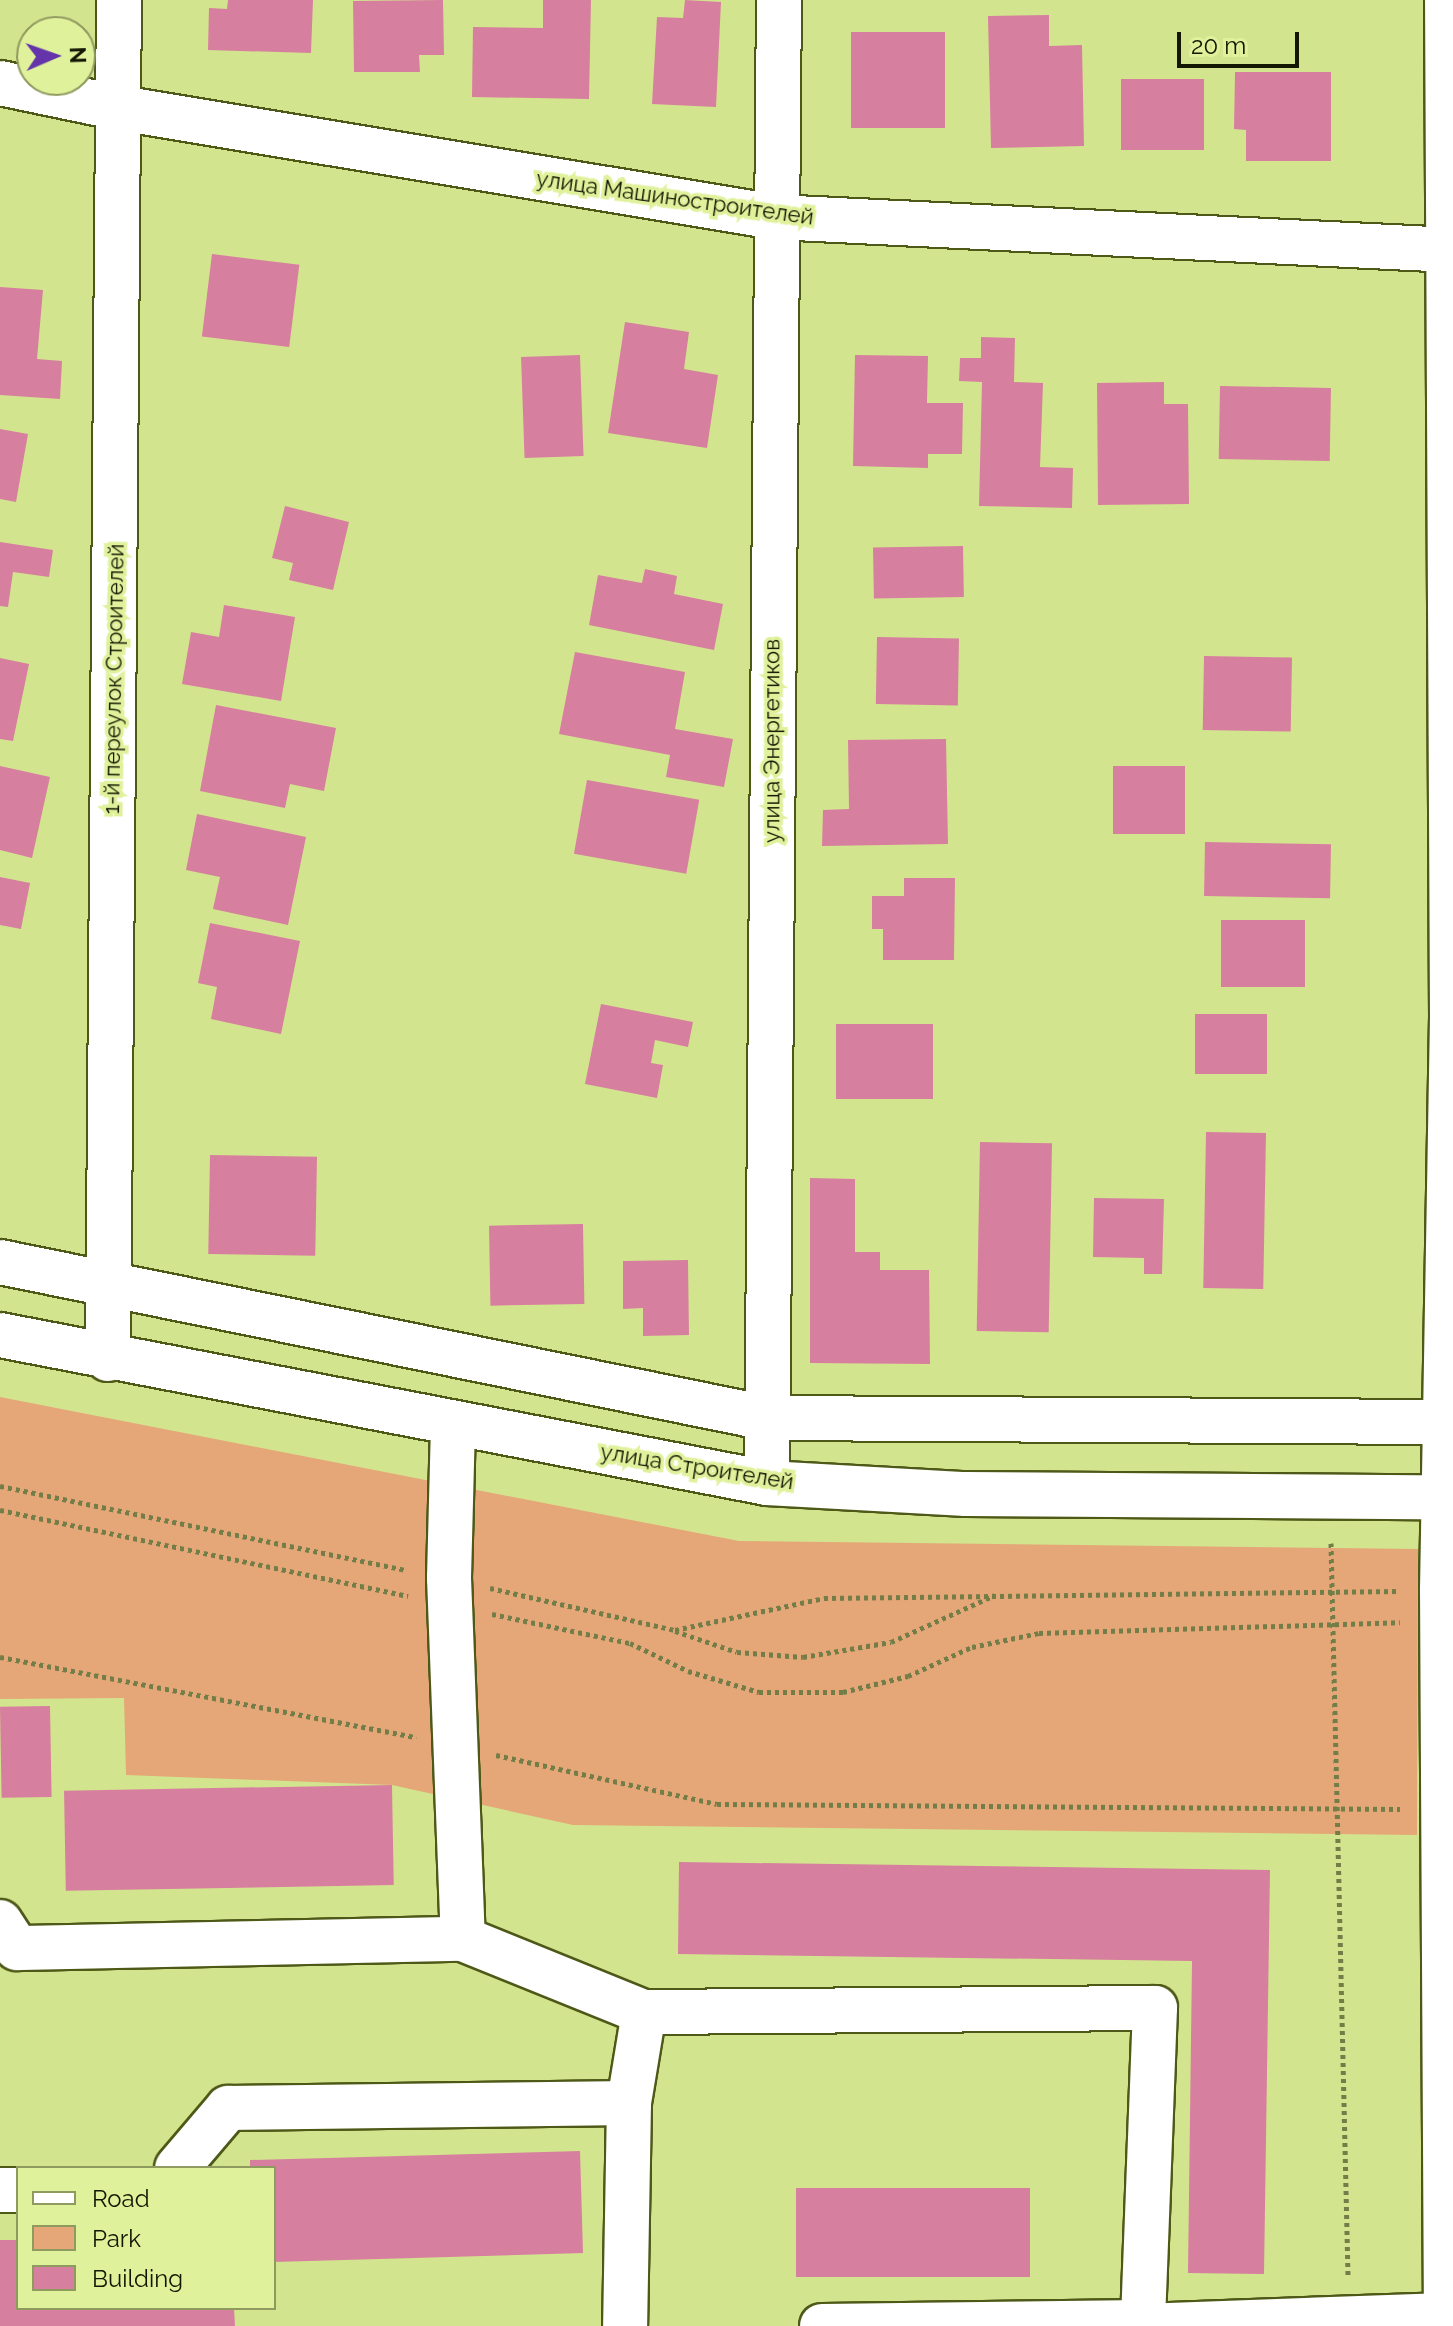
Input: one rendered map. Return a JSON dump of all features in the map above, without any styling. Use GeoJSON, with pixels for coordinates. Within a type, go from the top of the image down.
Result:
{"type":"FeatureCollection","features":[{"type":"Feature","properties":{"kind":"street","name":"1-й переулок Строителей"},"geometry":{"type":"LineString","coordinates":[[108,1359],[119,0]]}},
{"type":"Feature","properties":{"kind":"street","name":"улица Энергетиков"},"geometry":{"type":"LineString","coordinates":[[767,1483],[779,0]]}},
{"type":"Feature","properties":{"kind":"street"},"geometry":{"type":"LineString","coordinates":[[822,2326],[1143,2324],[1349,2317],[1446,2321],[1450,2231],[1447,1783],[1442,1606],[1448,1497],[1445,1422],[1452,1015],[1447,0]]}},
{"type":"Feature","properties":{"kind":"street","name":"улица Машиностроителей"},"geometry":{"type":"LineString","coordinates":[[0,83],[120,108],[775,217],[1448,250]]}},
{"type":"Feature","properties":{"kind":"street"},"geometry":{"type":"LineString","coordinates":[[0,1262],[767,1418],[1445,1422]]}},
{"type":"Feature","properties":{"kind":"street","name":"улица Строителей"},"geometry":{"type":"LineString","coordinates":[[0,1335],[108,1359],[767,1483],[966,1494],[1448,1497]]}},
{"type":"Feature","properties":{"kind":"street"},"geometry":{"type":"LineString","coordinates":[[453,1425],[449,1592],[463,1939]]}},
{"type":"Feature","properties":{"kind":"street"},"geometry":{"type":"LineString","coordinates":[[0,1922],[17,1948],[463,1939],[644,2012],[1155,2008],[1143,2324]]}},
{"type":"Feature","properties":{"kind":"street"},"geometry":{"type":"LineString","coordinates":[[625,2326],[629,2103],[644,2012]]}},
{"type":"Feature","properties":{"kind":"street"},"geometry":{"type":"LineString","coordinates":[[179,2166],[228,2108],[629,2103]]}},
{"type":"Feature","properties":{"kind":"path"},"geometry":{"type":"LineString","coordinates":[[0,1486],[449,1592],[630,1643],[688,1671],[759,1692],[843,1692],[908,1676],[972,1647],[1039,1633],[1332,1623],[1442,1606]]}},
{"type":"Feature","properties":{"kind":"path"},"geometry":{"type":"LineString","coordinates":[[0,1510],[675,1630],[737,1652],[803,1657],[891,1642],[1000,1593]]}},
{"type":"Feature","properties":{"kind":"path"},"geometry":{"type":"LineString","coordinates":[[1331,1543],[1349,2317]]}},
{"type":"Feature","properties":{"kind":"path"},"geometry":{"type":"LineString","coordinates":[[675,1630],[824,1598],[1000,1593],[1331,1591],[1442,1606]]}},
{"type":"Feature","properties":{"kind":"path"},"geometry":{"type":"LineString","coordinates":[[0,1657],[455,1745],[630,1789],[717,1804],[1336,1810],[1447,1783]]}},
{"type":"Feature","properties":{"kind":"green space"},"geometry":{"type":"Polygon","coordinates":[[[0,1397],[739,1541],[1418,1549],[1417,1835],[573,1825],[392,1785],[126,1775],[124,1698],[0,1699],[0,1397]]]}},
{"type":"Feature","properties":{"kind":"building"},"geometry":{"type":"Polygon","coordinates":[[[228,0],[313,0],[311,53],[208,50],[209,8],[227,9],[228,0]]]}},
{"type":"Feature","properties":{"kind":"building"},"geometry":{"type":"Polygon","coordinates":[[[443,0],[444,55],[419,55],[420,72],[354,72],[353,1],[443,0]]]}},
{"type":"Feature","properties":{"kind":"building"},"geometry":{"type":"Polygon","coordinates":[[[543,0],[591,0],[589,99],[472,97],[473,27],[543,28],[543,0]]]}},
{"type":"Feature","properties":{"kind":"building"},"geometry":{"type":"Polygon","coordinates":[[[685,0],[721,2],[716,107],[652,104],[657,17],[683,18],[685,0]]]}},
{"type":"Feature","properties":{"kind":"building"},"geometry":{"type":"Polygon","coordinates":[[[1049,15],[1049,46],[1082,45],[1084,146],[991,148],[988,16],[1049,15]]]}},
{"type":"Feature","properties":{"kind":"building"},"geometry":{"type":"Polygon","coordinates":[[[851,32],[945,32],[945,128],[851,128],[851,32]]]}},
{"type":"Feature","properties":{"kind":"building"},"geometry":{"type":"Polygon","coordinates":[[[1235,72],[1331,72],[1331,161],[1246,161],[1246,130],[1234,129],[1235,72]]]}},
{"type":"Feature","properties":{"kind":"building"},"geometry":{"type":"Polygon","coordinates":[[[1121,79],[1204,79],[1204,150],[1121,150],[1121,79]]]}},
{"type":"Feature","properties":{"kind":"building"},"geometry":{"type":"Polygon","coordinates":[[[212,254],[299,265],[289,347],[202,336],[212,254]]]}},
{"type":"Feature","properties":{"kind":"building"},"geometry":{"type":"Polygon","coordinates":[[[0,287],[43,290],[37,359],[62,361],[60,399],[0,395],[0,287]]]}},
{"type":"Feature","properties":{"kind":"building"},"geometry":{"type":"Polygon","coordinates":[[[625,322],[689,332],[684,369],[718,375],[707,448],[608,433],[625,322]]]}},
{"type":"Feature","properties":{"kind":"building"},"geometry":{"type":"Polygon","coordinates":[[[981,337],[1015,338],[1014,382],[1043,383],[1040,467],[1073,468],[1072,508],[979,506],[982,382],[959,381],[960,358],[981,358],[981,337]]]}},
{"type":"Feature","properties":{"kind":"building"},"geometry":{"type":"Polygon","coordinates":[[[580,355],[584,456],[525,458],[521,357],[580,355]]]}},
{"type":"Feature","properties":{"kind":"building"},"geometry":{"type":"Polygon","coordinates":[[[855,355],[928,356],[927,403],[963,403],[962,454],[928,454],[928,468],[853,466],[855,355]]]}},
{"type":"Feature","properties":{"kind":"building"},"geometry":{"type":"Polygon","coordinates":[[[1164,382],[1164,404],[1188,404],[1189,504],[1098,505],[1097,383],[1164,382]]]}},
{"type":"Feature","properties":{"kind":"building"},"geometry":{"type":"Polygon","coordinates":[[[1220,386],[1331,388],[1330,461],[1219,459],[1220,386]]]}},
{"type":"Feature","properties":{"kind":"building"},"geometry":{"type":"Polygon","coordinates":[[[0,429],[28,434],[16,502],[0,499],[0,429]]]}},
{"type":"Feature","properties":{"kind":"building"},"geometry":{"type":"Polygon","coordinates":[[[285,506],[349,522],[333,590],[289,580],[293,563],[272,558],[285,506]]]}},
{"type":"Feature","properties":{"kind":"building"},"geometry":{"type":"Polygon","coordinates":[[[0,542],[53,550],[49,577],[13,572],[8,607],[0,606],[0,542]]]}},
{"type":"Feature","properties":{"kind":"building"},"geometry":{"type":"Polygon","coordinates":[[[963,546],[964,597],[874,599],[873,548],[963,546]]]}},
{"type":"Feature","properties":{"kind":"building"},"geometry":{"type":"Polygon","coordinates":[[[645,569],[677,576],[674,594],[723,604],[714,650],[589,625],[598,575],[642,583],[645,569]]]}},
{"type":"Feature","properties":{"kind":"building"},"geometry":{"type":"Polygon","coordinates":[[[224,605],[295,617],[281,701],[182,684],[191,632],[219,637],[224,605]]]}},
{"type":"Feature","properties":{"kind":"building"},"geometry":{"type":"Polygon","coordinates":[[[877,637],[959,638],[958,705],[876,704],[877,637]]]}},
{"type":"Feature","properties":{"kind":"building"},"geometry":{"type":"Polygon","coordinates":[[[575,652],[685,672],[675,729],[733,739],[724,787],[666,777],[670,755],[559,734],[575,652]]]}},
{"type":"Feature","properties":{"kind":"building"},"geometry":{"type":"Polygon","coordinates":[[[1204,656],[1292,658],[1291,732],[1203,730],[1204,656]]]}},
{"type":"Feature","properties":{"kind":"building"},"geometry":{"type":"Polygon","coordinates":[[[0,658],[29,664],[13,741],[0,739],[0,658]]]}},
{"type":"Feature","properties":{"kind":"building"},"geometry":{"type":"Polygon","coordinates":[[[216,705],[336,728],[324,791],[290,784],[285,808],[200,791],[216,705]]]}},
{"type":"Feature","properties":{"kind":"building"},"geometry":{"type":"Polygon","coordinates":[[[946,739],[948,844],[822,846],[823,810],[849,809],[848,740],[946,739]]]}},
{"type":"Feature","properties":{"kind":"building"},"geometry":{"type":"Polygon","coordinates":[[[0,766],[50,777],[32,858],[0,850],[0,766]]]}},
{"type":"Feature","properties":{"kind":"building"},"geometry":{"type":"Polygon","coordinates":[[[1113,766],[1185,766],[1185,834],[1113,834],[1113,766]]]}},
{"type":"Feature","properties":{"kind":"building"},"geometry":{"type":"Polygon","coordinates":[[[587,780],[699,800],[686,874],[574,854],[587,780]]]}},
{"type":"Feature","properties":{"kind":"building"},"geometry":{"type":"Polygon","coordinates":[[[197,814],[306,837],[288,925],[213,909],[220,877],[186,870],[197,814]]]}},
{"type":"Feature","properties":{"kind":"building"},"geometry":{"type":"Polygon","coordinates":[[[1205,842],[1331,844],[1330,898],[1204,896],[1205,842]]]}},
{"type":"Feature","properties":{"kind":"building"},"geometry":{"type":"Polygon","coordinates":[[[0,877],[30,883],[21,929],[0,925],[0,877]]]}},
{"type":"Feature","properties":{"kind":"building"},"geometry":{"type":"Polygon","coordinates":[[[904,878],[955,878],[954,960],[883,960],[883,929],[872,929],[872,896],[904,896],[904,878]]]}},
{"type":"Feature","properties":{"kind":"building"},"geometry":{"type":"Polygon","coordinates":[[[1221,920],[1305,920],[1305,987],[1221,987],[1221,920]]]}},
{"type":"Feature","properties":{"kind":"building"},"geometry":{"type":"Polygon","coordinates":[[[210,923],[300,941],[281,1034],[211,1019],[217,987],[198,983],[210,923]]]}},
{"type":"Feature","properties":{"kind":"building"},"geometry":{"type":"Polygon","coordinates":[[[601,1004],[693,1022],[688,1047],[655,1040],[651,1063],[663,1065],[657,1098],[585,1084],[601,1004]]]}},
{"type":"Feature","properties":{"kind":"building"},"geometry":{"type":"Polygon","coordinates":[[[1195,1014],[1267,1014],[1267,1074],[1195,1074],[1195,1014]]]}},
{"type":"Feature","properties":{"kind":"building"},"geometry":{"type":"Polygon","coordinates":[[[836,1024],[933,1024],[933,1099],[836,1099],[836,1024]]]}},
{"type":"Feature","properties":{"kind":"building"},"geometry":{"type":"Polygon","coordinates":[[[1206,1132],[1266,1133],[1263,1289],[1203,1288],[1206,1132]]]}},
{"type":"Feature","properties":{"kind":"building"},"geometry":{"type":"Polygon","coordinates":[[[980,1142],[1052,1143],[1049,1332],[977,1331],[980,1142]]]}},
{"type":"Feature","properties":{"kind":"building"},"geometry":{"type":"Polygon","coordinates":[[[210,1155],[317,1157],[315,1256],[208,1254],[210,1155]]]}},
{"type":"Feature","properties":{"kind":"building"},"geometry":{"type":"Polygon","coordinates":[[[810,1178],[855,1179],[855,1252],[880,1252],[880,1270],[929,1270],[930,1364],[810,1363],[810,1178]]]}},
{"type":"Feature","properties":{"kind":"building"},"geometry":{"type":"Polygon","coordinates":[[[1094,1198],[1164,1199],[1162,1274],[1144,1274],[1144,1258],[1093,1257],[1094,1198]]]}},
{"type":"Feature","properties":{"kind":"building"},"geometry":{"type":"Polygon","coordinates":[[[583,1224],[584,1304],[490,1306],[489,1226],[583,1224]]]}},
{"type":"Feature","properties":{"kind":"building"},"geometry":{"type":"Polygon","coordinates":[[[688,1260],[689,1335],[643,1336],[643,1308],[623,1309],[623,1261],[688,1260]]]}},
{"type":"Feature","properties":{"kind":"building"},"geometry":{"type":"Polygon","coordinates":[[[50,1706],[52,1797],[2,1798],[0,1707],[50,1706]]]}},
{"type":"Feature","properties":{"kind":"building"},"geometry":{"type":"Polygon","coordinates":[[[392,1785],[394,1885],[66,1891],[64,1791],[392,1785]]]}},
{"type":"Feature","properties":{"kind":"building"},"geometry":{"type":"Polygon","coordinates":[[[679,1862],[1270,1870],[1264,2274],[1188,2273],[1192,1961],[678,1954],[679,1862]]]}},
{"type":"Feature","properties":{"kind":"building"},"geometry":{"type":"Polygon","coordinates":[[[580,2151],[583,2253],[276,2262],[276,2166],[250,2166],[250,2160],[580,2151]]]}},
{"type":"Feature","properties":{"kind":"building"},"geometry":{"type":"Polygon","coordinates":[[[796,2188],[1030,2188],[1030,2277],[796,2277],[796,2188]]]}},
{"type":"Feature","properties":{"kind":"building"},"geometry":{"type":"Polygon","coordinates":[[[0,2240],[16,2240],[16,2310],[234,2310],[235,2326],[0,2326],[0,2240]]]}}]}
